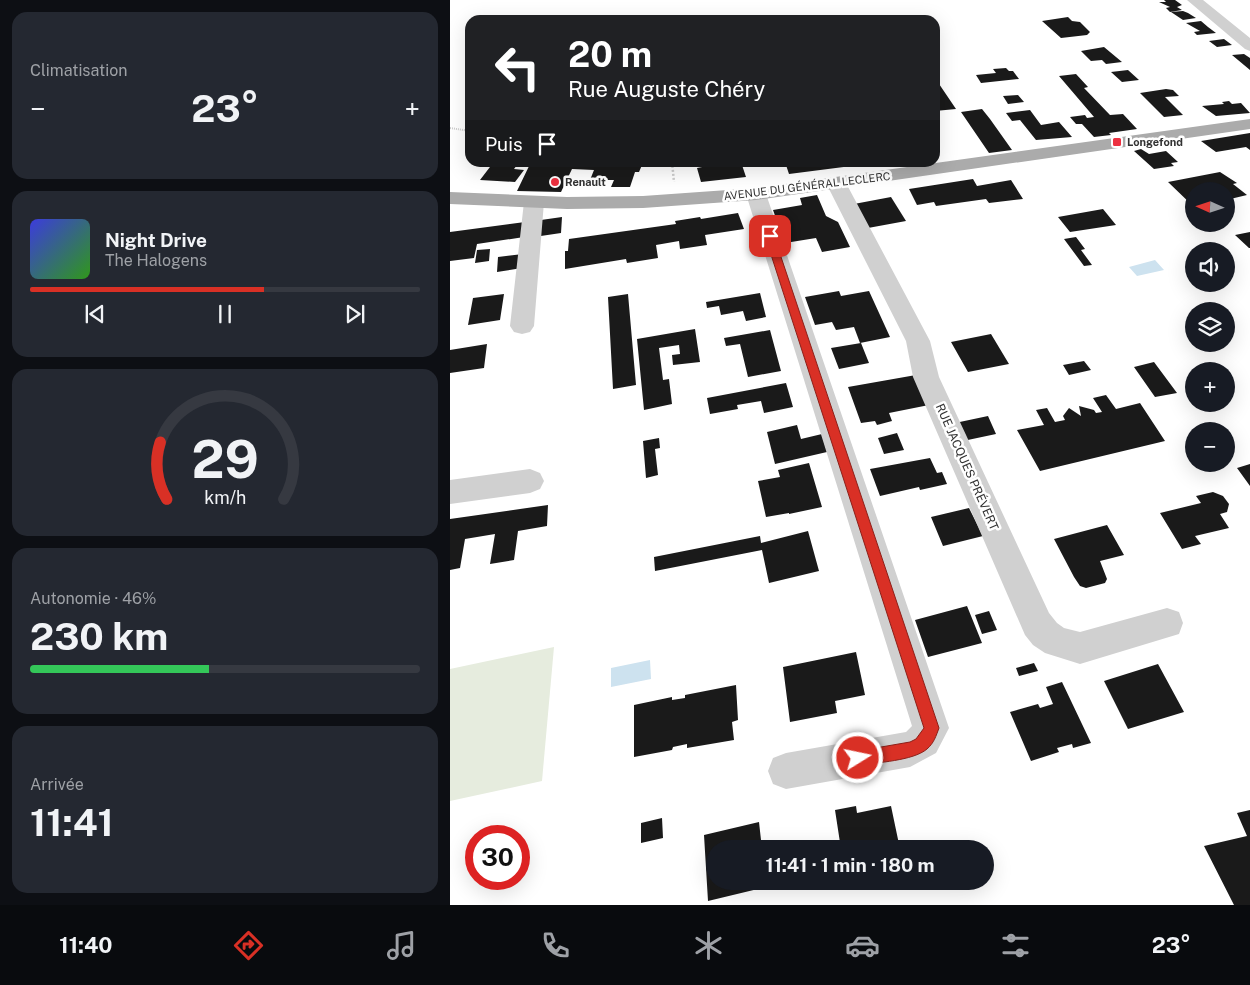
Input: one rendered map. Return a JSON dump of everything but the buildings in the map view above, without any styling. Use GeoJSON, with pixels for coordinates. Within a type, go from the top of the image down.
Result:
{"type":"FeatureCollection","features":[{"type":"Feature","properties":{"kind":"main road","name":"AVENUE DU GÉNÉRAL LECLERC"},"geometry":{"type":"LineString","coordinates":[[450,198],[534,202],[643,202],[756,194],[1250,124]]}},
{"type":"Feature","properties":{"kind":"street"},"geometry":{"type":"LineString","coordinates":[[1194,0],[1250,46]]}},
{"type":"Feature","properties":{"kind":"street","name":"RUE JACQUES PRÉVERT"},"geometry":{"type":"LineString","coordinates":[[836,183],[918,342],[926,377],[1037,624],[1045,634],[1057,642],[1080,648],[1167,623]]}},
{"type":"Feature","properties":{"kind":"street"},"geometry":{"type":"LineString","coordinates":[[756,194],[932,728],[929,736],[921,744],[910,749],[786,771]]}},
{"type":"Feature","properties":{"kind":"street"},"geometry":{"type":"LineString","coordinates":[[522,326],[534,202]]}},
{"type":"Feature","properties":{"kind":"street"},"geometry":{"type":"LineString","coordinates":[[450,492],[530,481]]}},
{"type":"Feature","properties":{"kind":"path"},"geometry":{"type":"LineString","coordinates":[[450,128],[465,130]]}},
{"type":"Feature","properties":{"kind":"shaded area"},"geometry":{"type":"Polygon","coordinates":[[[554,647],[542,781],[450,801],[450,669],[554,647]]]}},
{"type":"Feature","properties":{"kind":"water"},"geometry":{"type":"Polygon","coordinates":[[[1155,260],[1164,270],[1137,276],[1129,267],[1155,260]]]}},
{"type":"Feature","properties":{"kind":"water"},"geometry":{"type":"Polygon","coordinates":[[[650,660],[651,679],[611,687],[611,668],[650,660]]]}},
{"type":"Feature","properties":{"kind":"place","name":"Longefond"},"geometry":{"type":"Point","coordinates":[1117,142]}},
{"type":"Feature","properties":{"kind":"place","name":"Renault"},"geometry":{"type":"Point","coordinates":[555,182]}},
{"type":"Feature","properties":{"kind":"route"},"geometry":{"type":"LineString","coordinates":[[770,236],[932,728],[929,736],[921,744],[910,749],[858,758]]}}]}
